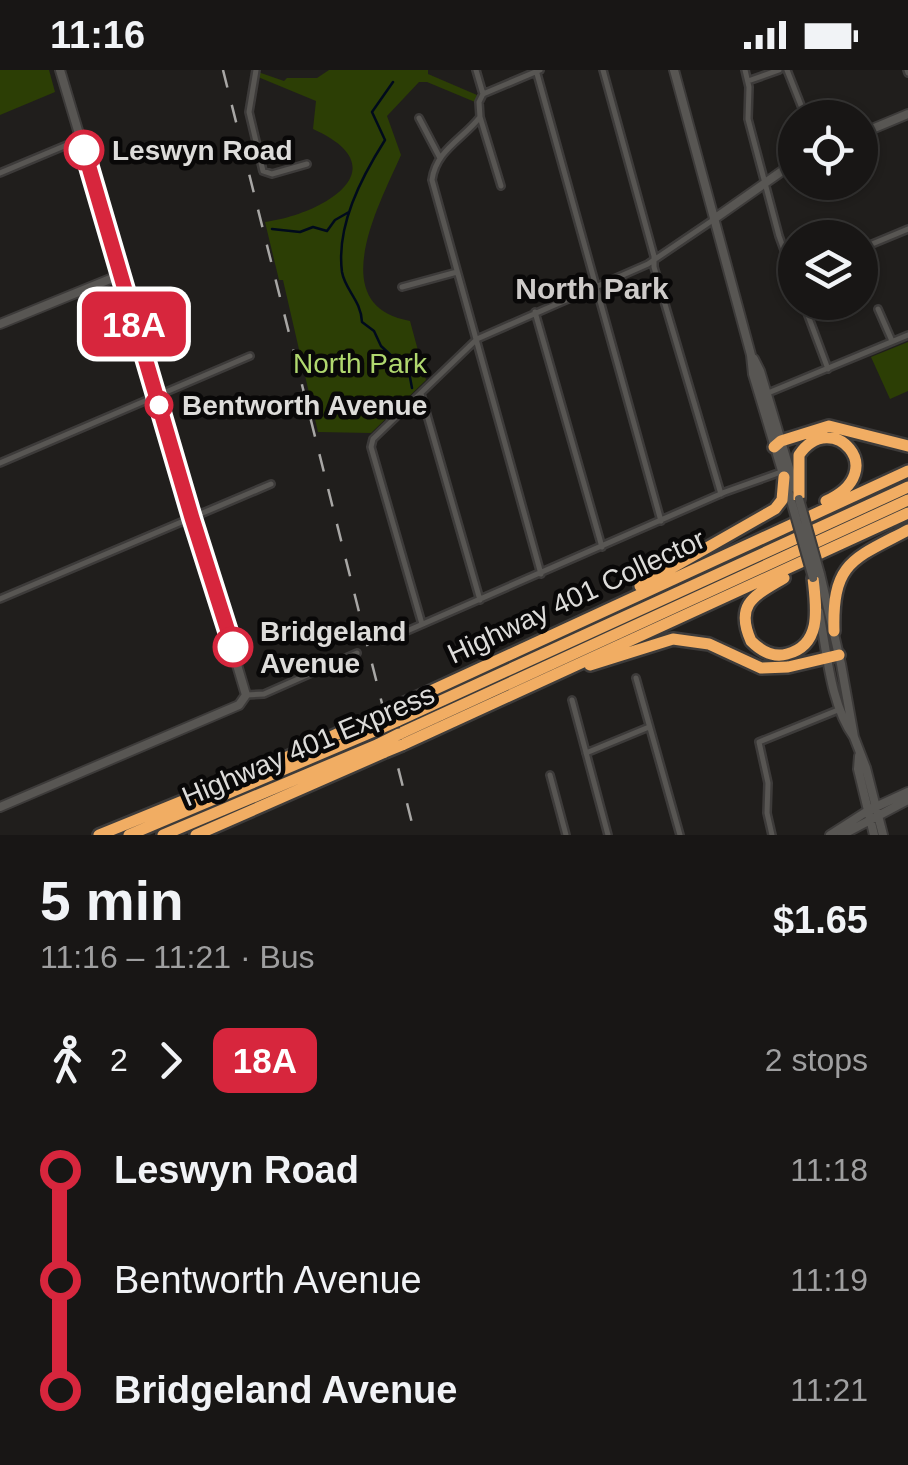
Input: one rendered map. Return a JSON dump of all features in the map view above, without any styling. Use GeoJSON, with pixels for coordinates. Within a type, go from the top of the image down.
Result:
{"type":"FeatureCollection","features":[{"type":"Feature","properties":{"kind":"highway"},"geometry":{"type":"LineString","coordinates":[[777,444],[830,426],[908,446]]}},
{"type":"Feature","properties":{"kind":"highway"},"geometry":{"type":"LineString","coordinates":[[731,553],[846,490],[854,481],[856,468],[855,456],[847,444],[826,438],[806,445],[798,462],[795,502]]}},
{"type":"Feature","properties":{"kind":"highway","name":"Highway 401 Collector"},"geometry":{"type":"LineString","coordinates":[[196,835],[382,748],[398,727],[538,641],[908,472]]}},
{"type":"Feature","properties":{"kind":"highway"},"geometry":{"type":"LineString","coordinates":[[538,641],[663,575],[775,509],[782,500],[783,474]]}},
{"type":"Feature","properties":{"kind":"highway","name":"Highway 401 Express"},"geometry":{"type":"LineString","coordinates":[[398,727],[908,487]]}},
{"type":"Feature","properties":{"kind":"highway","name":"Highway 401 Express"},"geometry":{"type":"LineString","coordinates":[[129,835],[378,722],[398,727],[908,500]]}},
{"type":"Feature","properties":{"kind":"highway","name":"Highway 401 Collector"},"geometry":{"type":"LineString","coordinates":[[398,727],[557,672],[908,513]]}},
{"type":"Feature","properties":{"kind":"highway"},"geometry":{"type":"LineString","coordinates":[[834,630],[834,591],[847,567],[862,554],[908,530]]}},
{"type":"Feature","properties":{"kind":"highway"},"geometry":{"type":"LineString","coordinates":[[816,576],[816,612],[809,640],[802,648],[782,656],[756,646],[745,628],[744,618],[754,594],[820,554]]}},
{"type":"Feature","properties":{"kind":"highway"},"geometry":{"type":"LineString","coordinates":[[557,672],[568,672],[673,639],[709,644],[761,668],[788,667],[834,656]]}},
{"type":"Feature","properties":{"kind":"highway"},"geometry":{"type":"LineString","coordinates":[[99,835],[378,722]]}},
{"type":"Feature","properties":{"kind":"highway","name":"Highway 401 Express"},"geometry":{"type":"LineString","coordinates":[[163,835],[382,748]]}},
{"type":"Feature","properties":{"kind":"street"},"geometry":{"type":"LineString","coordinates":[[60,70],[246,695]]}},
{"type":"Feature","properties":{"kind":"street"},"geometry":{"type":"LineString","coordinates":[[256,70],[249,112],[264,171],[272,174],[307,164]]}},
{"type":"Feature","properties":{"kind":"street"},"geometry":{"type":"LineString","coordinates":[[476,70],[482,94],[478,102],[480,117],[501,186]]}},
{"type":"Feature","properties":{"kind":"street"},"geometry":{"type":"LineString","coordinates":[[603,70],[653,261],[721,494]]}},
{"type":"Feature","properties":{"kind":"street"},"geometry":{"type":"LineString","coordinates":[[674,70],[777,444],[834,630],[841,709],[854,736]]}},
{"type":"Feature","properties":{"kind":"street"},"geometry":{"type":"LineString","coordinates":[[745,70],[748,119],[778,226]]}},
{"type":"Feature","properties":{"kind":"street"},"geometry":{"type":"LineString","coordinates":[[748,81],[779,70]]}},
{"type":"Feature","properties":{"kind":"street"},"geometry":{"type":"LineString","coordinates":[[787,70],[799,100]]}},
{"type":"Feature","properties":{"kind":"street"},"geometry":{"type":"LineString","coordinates":[[482,94],[537,71],[661,521]]}},
{"type":"Feature","properties":{"kind":"street"},"geometry":{"type":"LineString","coordinates":[[878,126],[908,114]]}},
{"type":"Feature","properties":{"kind":"street"},"geometry":{"type":"LineString","coordinates":[[480,117],[440,158],[432,180],[541,574]]}},
{"type":"Feature","properties":{"kind":"street"},"geometry":{"type":"LineString","coordinates":[[419,118],[440,158]]}},
{"type":"Feature","properties":{"kind":"street"},"geometry":{"type":"LineString","coordinates":[[0,173],[81,140]]}},
{"type":"Feature","properties":{"kind":"street"},"geometry":{"type":"LineString","coordinates":[[422,624],[371,445],[378,434],[476,338],[653,261],[778,174]]}},
{"type":"Feature","properties":{"kind":"street"},"geometry":{"type":"LineString","coordinates":[[878,242],[908,229]]}},
{"type":"Feature","properties":{"kind":"street"},"geometry":{"type":"LineString","coordinates":[[402,287],[457,272]]}},
{"type":"Feature","properties":{"kind":"street"},"geometry":{"type":"LineString","coordinates":[[0,324],[120,274]]}},
{"type":"Feature","properties":{"kind":"street"},"geometry":{"type":"LineString","coordinates":[[878,308],[892,342]]}},
{"type":"Feature","properties":{"kind":"street"},"geometry":{"type":"LineString","coordinates":[[535,312],[602,547]]}},
{"type":"Feature","properties":{"kind":"street"},"geometry":{"type":"LineString","coordinates":[[810,320],[828,370]]}},
{"type":"Feature","properties":{"kind":"street"},"geometry":{"type":"LineString","coordinates":[[764,395],[908,334]]}},
{"type":"Feature","properties":{"kind":"street"},"geometry":{"type":"LineString","coordinates":[[0,463],[250,356]]}},
{"type":"Feature","properties":{"kind":"street"},"geometry":{"type":"LineString","coordinates":[[420,394],[480,600]]}},
{"type":"Feature","properties":{"kind":"street"},"geometry":{"type":"LineString","coordinates":[[777,444],[783,474],[795,502]]}},
{"type":"Feature","properties":{"kind":"street"},"geometry":{"type":"LineString","coordinates":[[384,641],[721,494],[783,474]]}},
{"type":"Feature","properties":{"kind":"street"},"geometry":{"type":"LineString","coordinates":[[0,599],[271,484]]}},
{"type":"Feature","properties":{"kind":"street"},"geometry":{"type":"LineString","coordinates":[[816,576],[873,812],[883,835]]}},
{"type":"Feature","properties":{"kind":"street"},"geometry":{"type":"LineString","coordinates":[[0,807],[238,705],[246,695],[264,694],[357,652]]}},
{"type":"Feature","properties":{"kind":"street"},"geometry":{"type":"LineString","coordinates":[[636,678],[680,835]]}},
{"type":"Feature","properties":{"kind":"street"},"geometry":{"type":"LineString","coordinates":[[572,700],[608,835]]}},
{"type":"Feature","properties":{"kind":"street"},"geometry":{"type":"LineString","coordinates":[[772,835],[767,814],[768,784],[759,742],[841,709]]}},
{"type":"Feature","properties":{"kind":"street"},"geometry":{"type":"LineString","coordinates":[[586,753],[650,727]]}},
{"type":"Feature","properties":{"kind":"street"},"geometry":{"type":"LineString","coordinates":[[550,774],[566,835]]}},
{"type":"Feature","properties":{"kind":"street"},"geometry":{"type":"LineString","coordinates":[[830,835],[908,796]]}},
{"type":"Feature","properties":{"kind":"street"},"geometry":{"type":"LineString","coordinates":[[842,835],[873,812]]}},
{"type":"Feature","properties":{"kind":"street"},"geometry":{"type":"LineString","coordinates":[[873,812],[874,835]]}},
{"type":"Feature","properties":{"kind":"green space"},"geometry":{"type":"Polygon","coordinates":[[[0,70],[49,70],[55,92],[0,115],[0,70]]]}},
{"type":"Feature","properties":{"kind":"green space","name":"North Park"},"geometry":{"type":"Polygon","coordinates":[[[329,70],[428,70],[428,74],[477,95],[475,102],[419,82],[387,116],[401,155],[372,225],[363,275],[369,295],[384,312],[410,321],[426,380],[371,433],[318,432],[283,280],[279,280],[265,222],[287,218],[328,200],[352,174],[351,159],[339,144],[313,129],[316,101],[258,77],[258,72],[284,81],[317,78],[329,70]]]}},
{"type":"Feature","properties":{"kind":"green space"},"geometry":{"type":"Polygon","coordinates":[[[908,342],[908,391],[890,399],[871,357],[908,342]]]}},
{"type":"Feature","properties":{"kind":"waterway"},"geometry":{"type":"LineString","coordinates":[[393,82],[372,112],[385,140],[359,186],[347,220],[342,272],[362,322],[409,372],[412,388]]}},
{"type":"Feature","properties":{"kind":"waterway"},"geometry":{"type":"LineString","coordinates":[[272,229],[300,232],[313,227],[327,231],[335,220],[349,212]]}},
{"type":"Feature","properties":{"kind":"railway"},"geometry":{"type":"LineString","coordinates":[[223,70],[415,835]]}},
{"type":"Feature","properties":{"kind":"bus line","name":"18A"},"geometry":{"type":"LineString","coordinates":[[84,150],[233,647]]}},
{"type":"Feature","properties":{"kind":"place","name":"Leswyn Road"},"geometry":{"type":"Point","coordinates":[84,150]}},
{"type":"Feature","properties":{"kind":"place","name":"Bentworth Avenue"},"geometry":{"type":"Point","coordinates":[159,405]}},
{"type":"Feature","properties":{"kind":"place","name":"Bridgeland Avenue"},"geometry":{"type":"Point","coordinates":[233,647]}},
{"type":"Feature","properties":{"kind":"district","name":"North Park"},"geometry":{"type":"Point","coordinates":[592,289]}}]}
